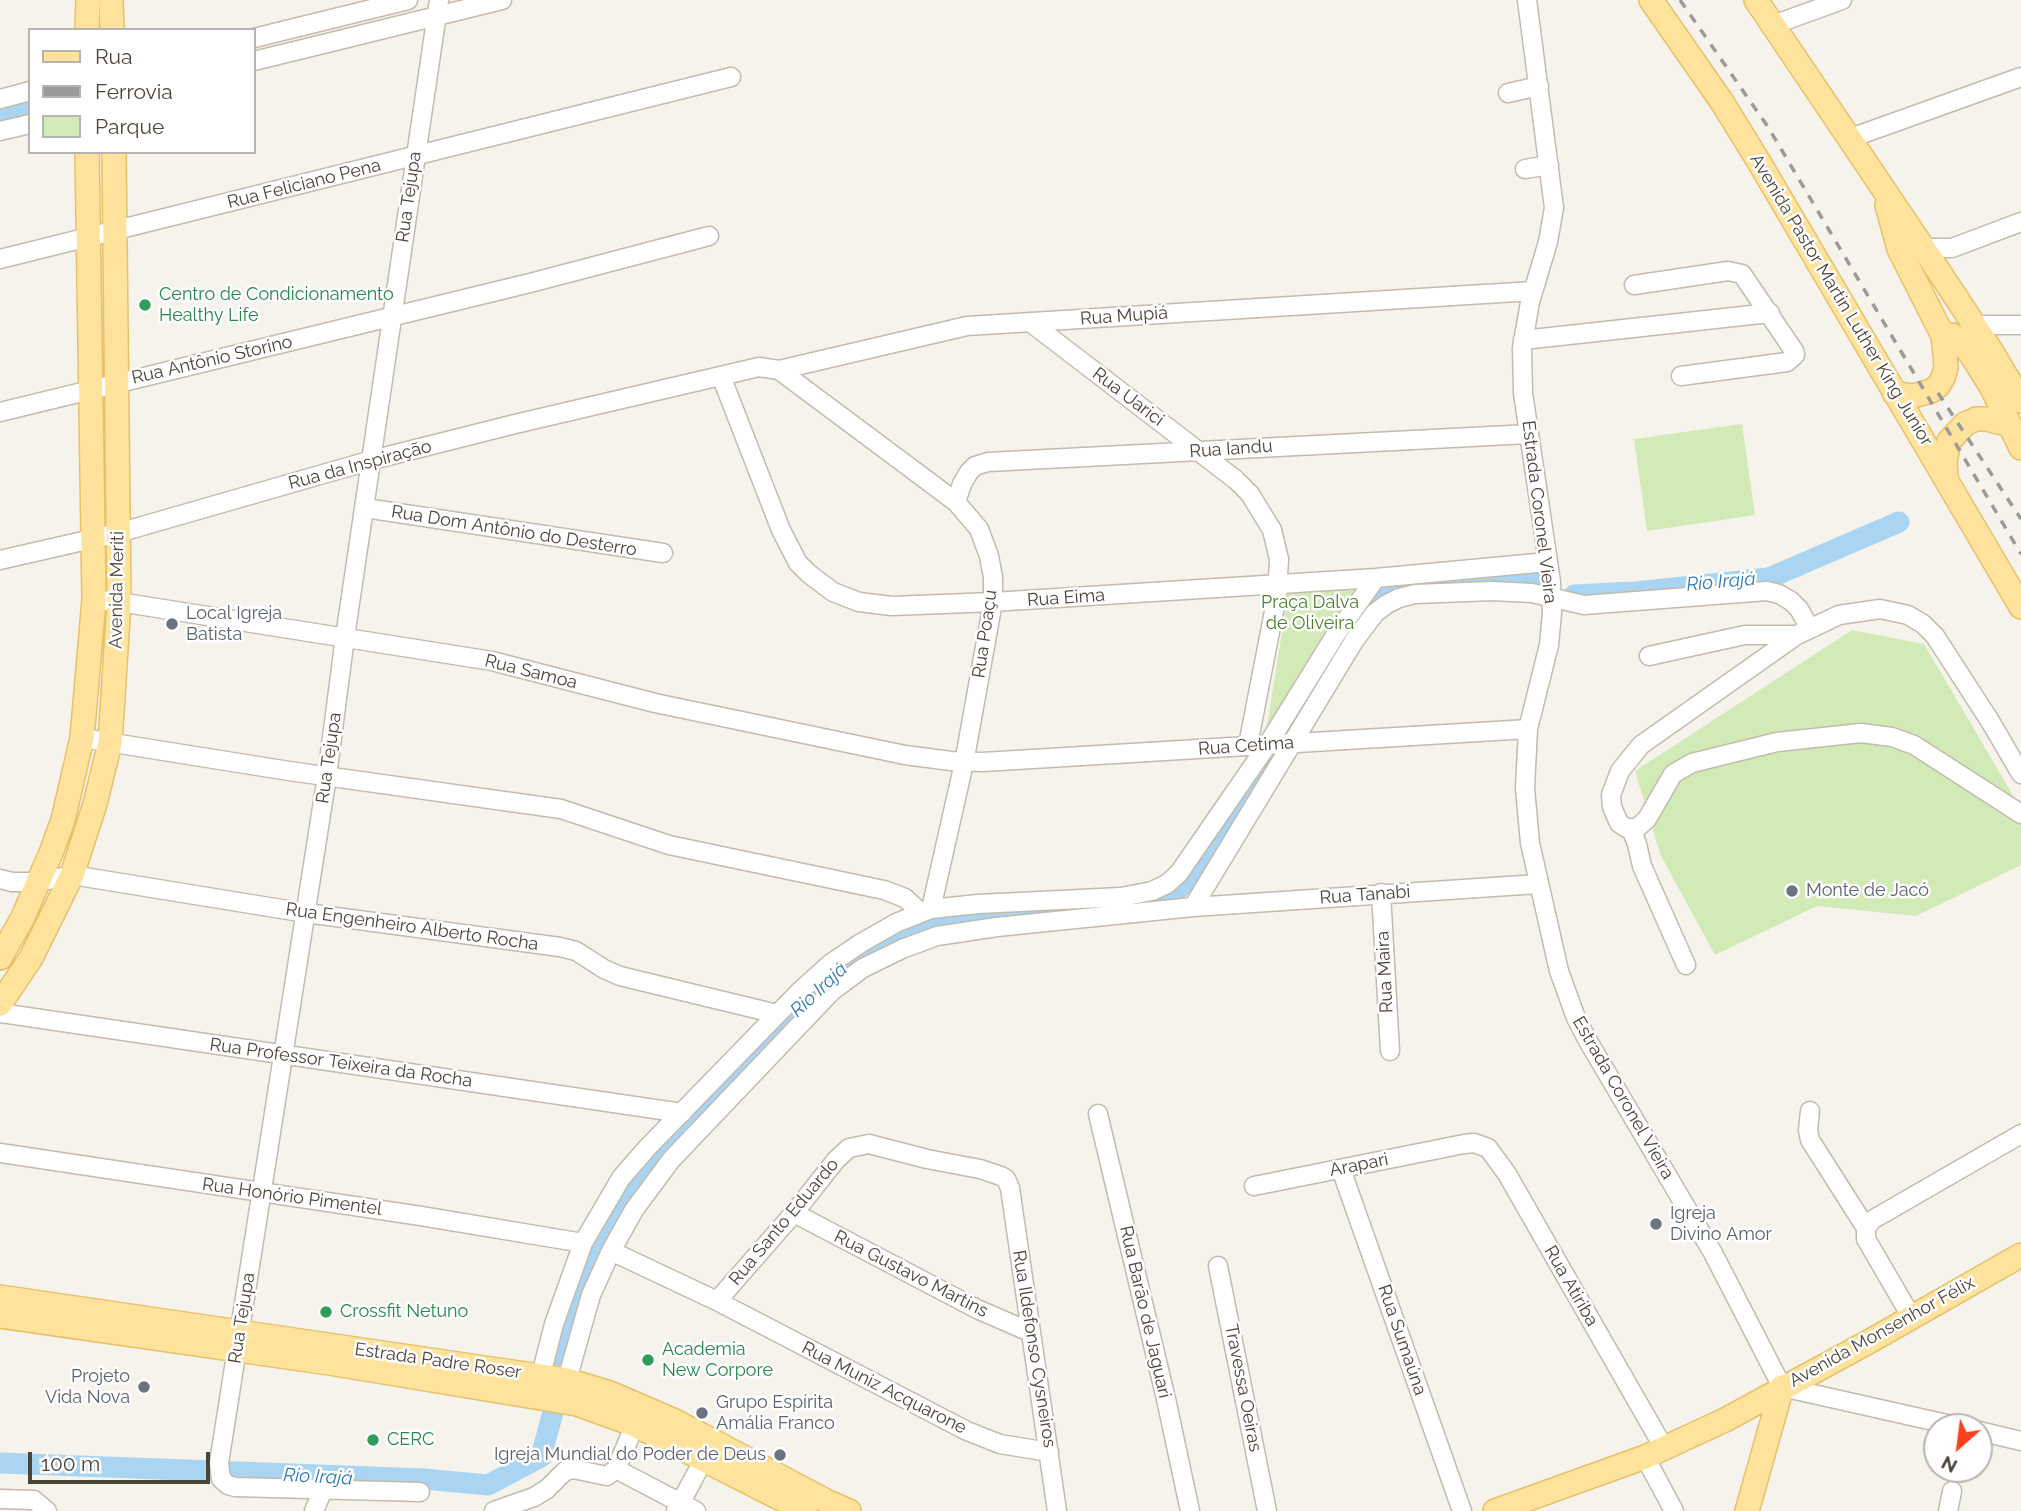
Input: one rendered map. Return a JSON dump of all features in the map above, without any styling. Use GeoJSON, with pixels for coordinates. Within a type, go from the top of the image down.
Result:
{"type":"FeatureCollection","features":[{"type":"Feature","properties":{"kind":"main road"},"geometry":{"type":"LineString","coordinates":[[87,28],[88,0]]}},
{"type":"Feature","properties":{"kind":"main road"},"geometry":{"type":"LineString","coordinates":[[111,0],[112,28]]}},
{"type":"Feature","properties":{"kind":"main road","name":"Avenida Pastor Martin Luther King Junior"},"geometry":{"type":"LineString","coordinates":[[1651,0],[1722,102],[2021,607]]}},
{"type":"Feature","properties":{"kind":"main road"},"geometry":{"type":"LineString","coordinates":[[1756,0],[1940,272],[2021,401]]}},
{"type":"Feature","properties":{"kind":"main road","name":"Avenida Meriti"},"geometry":{"type":"LineString","coordinates":[[0,957],[39,882],[63,820],[82,738],[94,600],[87,154]]}},
{"type":"Feature","properties":{"kind":"main road","name":"Avenida Meriti"},"geometry":{"type":"LineString","coordinates":[[0,1004],[31,958],[72,875],[95,804],[110,743],[119,602],[114,154]]}},
{"type":"Feature","properties":{"kind":"main road"},"geometry":{"type":"LineString","coordinates":[[1882,189],[1899,249],[1942,336],[1946,368],[1938,386],[1930,391],[1913,396],[1894,393]]}},
{"type":"Feature","properties":{"kind":"main road"},"geometry":{"type":"LineString","coordinates":[[1942,336],[1952,335],[1965,347],[1992,388],[2021,448]]}},
{"type":"Feature","properties":{"kind":"main road"},"geometry":{"type":"LineString","coordinates":[[1946,477],[1949,442],[1965,424],[1976,419],[1986,419],[2010,425]]}},
{"type":"Feature","properties":{"kind":"main road","name":"Avenida Monsenhor Félix"},"geometry":{"type":"LineString","coordinates":[[1746,1511],[1782,1387],[1912,1318],[2021,1255]]}},
{"type":"Feature","properties":{"kind":"main road","name":"Estrada Padre Roser"},"geometry":{"type":"LineString","coordinates":[[0,1297],[544,1396],[600,1411],[635,1425],[805,1511]]}},
{"type":"Feature","properties":{"kind":"main road","name":"Estrada Padre Roser"},"geometry":{"type":"LineString","coordinates":[[0,1316],[567,1380],[610,1393],[675,1421],[849,1511]]}},
{"type":"Feature","properties":{"kind":"main road"},"geometry":{"type":"LineString","coordinates":[[1499,1510],[1654,1453],[1725,1420],[1782,1387]]}},
{"type":"Feature","properties":{"kind":"street"},"geometry":{"type":"LineString","coordinates":[[256,38],[408,0]]}},
{"type":"Feature","properties":{"kind":"street"},"geometry":{"type":"LineString","coordinates":[[256,60],[438,8],[502,0]]}},
{"type":"Feature","properties":{"kind":"street","name":"Estrada Coronel Vieira"},"geometry":{"type":"LineString","coordinates":[[1527,0],[1554,191],[1553,218],[1532,291],[1523,340],[1522,378],[1548,562],[1552,629],[1528,729],[1525,760],[1526,808],[1538,884],[1559,971],[1576,1018],[1713,1253],[1782,1387]]}},
{"type":"Feature","properties":{"kind":"street"},"geometry":{"type":"LineString","coordinates":[[1773,25],[1842,0]]}},
{"type":"Feature","properties":{"kind":"street","name":"Rua Tejupa"},"geometry":{"type":"LineString","coordinates":[[419,1492],[228,1485],[221,1479],[219,1468],[327,776],[438,8]]}},
{"type":"Feature","properties":{"kind":"street","name":"Rua Feliciano Pena"},"geometry":{"type":"LineString","coordinates":[[0,259],[731,77]]}},
{"type":"Feature","properties":{"kind":"street"},"geometry":{"type":"LineString","coordinates":[[1848,139],[2021,78]]}},
{"type":"Feature","properties":{"kind":"street"},"geometry":{"type":"LineString","coordinates":[[1508,93],[1539,86]]}},
{"type":"Feature","properties":{"kind":"street"},"geometry":{"type":"LineString","coordinates":[[0,99],[28,92]]}},
{"type":"Feature","properties":{"kind":"street"},"geometry":{"type":"LineString","coordinates":[[0,131],[28,124]]}},
{"type":"Feature","properties":{"kind":"street"},"geometry":{"type":"LineString","coordinates":[[1525,169],[1549,165]]}},
{"type":"Feature","properties":{"kind":"street"},"geometry":{"type":"LineString","coordinates":[[1923,248],[1952,248],[2021,222]]}},
{"type":"Feature","properties":{"kind":"street","name":"Rua Antônio Storino"},"geometry":{"type":"LineString","coordinates":[[0,412],[392,317],[709,236]]}},
{"type":"Feature","properties":{"kind":"street"},"geometry":{"type":"LineString","coordinates":[[1940,272],[1952,248]]}},
{"type":"Feature","properties":{"kind":"street"},"geometry":{"type":"LineString","coordinates":[[1634,285],[1735,272],[1747,278],[1795,355],[1787,362],[1681,376]]}},
{"type":"Feature","properties":{"kind":"street","name":"Rua Mupiá"},"geometry":{"type":"LineString","coordinates":[[721,376],[759,367],[779,370],[967,326],[1532,291]]}},
{"type":"Feature","properties":{"kind":"street"},"geometry":{"type":"LineString","coordinates":[[1523,340],[1698,323],[1770,313]]}},
{"type":"Feature","properties":{"kind":"street","name":"Rua Uarici"},"geometry":{"type":"LineString","coordinates":[[1030,322],[1236,480],[1264,513],[1277,545],[1278,584],[1269,645],[1248,745]]}},
{"type":"Feature","properties":{"kind":"street"},"geometry":{"type":"LineString","coordinates":[[1974,325],[2021,325]]}},
{"type":"Feature","properties":{"kind":"street","name":"Rua Poaçu"},"geometry":{"type":"LineString","coordinates":[[779,370],[956,502],[972,519],[985,541],[993,578],[993,602],[964,763],[926,910]]}},
{"type":"Feature","properties":{"kind":"street","name":"Rua da Inspiração"},"geometry":{"type":"LineString","coordinates":[[0,560],[118,533],[372,460],[721,376]]}},
{"type":"Feature","properties":{"kind":"street","name":"Rua Eima"},"geometry":{"type":"LineString","coordinates":[[721,376],[785,539],[798,563],[833,592],[859,602],[909,606],[993,602],[1376,578],[1548,562]]}},
{"type":"Feature","properties":{"kind":"street","name":"Rua Iandu"},"geometry":{"type":"LineString","coordinates":[[956,502],[965,477],[980,463],[1529,434]]}},
{"type":"Feature","properties":{"kind":"street","name":"Rua Dom Antônio do Desterro"},"geometry":{"type":"LineString","coordinates":[[365,508],[663,554]]}},
{"type":"Feature","properties":{"kind":"street"},"geometry":{"type":"LineString","coordinates":[[541,1375],[554,1324],[583,1243],[621,1178],[777,1014],[830,964],[872,936],[926,910],[978,904],[1121,897],[1152,891],[1167,884],[1179,873],[1268,744],[1336,634],[1376,578]]}},
{"type":"Feature","properties":{"kind":"street"},"geometry":{"type":"LineString","coordinates":[[1192,907],[1365,624],[1387,604],[1399,598],[1415,594],[1524,592],[1572,604],[1594,605],[1767,591],[1779,594],[1799,609],[1803,631]]}},
{"type":"Feature","properties":{"kind":"street","name":"Rua Samoa"},"geometry":{"type":"LineString","coordinates":[[94,600],[511,665],[677,708],[905,755],[964,763]]}},
{"type":"Feature","properties":{"kind":"street"},"geometry":{"type":"LineString","coordinates":[[2021,774],[1943,646],[1923,624],[1908,615],[1880,609],[1839,615],[1803,631],[1640,746],[1620,771],[1611,795],[1615,816],[1626,828],[1637,828],[1647,819],[1673,774],[1692,763],[1777,742],[1838,734],[1881,735],[1914,745],[2021,814]]}},
{"type":"Feature","properties":{"kind":"street"},"geometry":{"type":"LineString","coordinates":[[1649,656],[1745,635],[1803,631]]}},
{"type":"Feature","properties":{"kind":"street","name":"Rua Cetima"},"geometry":{"type":"LineString","coordinates":[[964,763],[1528,729]]}},
{"type":"Feature","properties":{"kind":"street"},"geometry":{"type":"LineString","coordinates":[[82,738],[561,809],[669,845],[884,891],[905,898],[926,910]]}},
{"type":"Feature","properties":{"kind":"street"},"geometry":{"type":"LineString","coordinates":[[1631,829],[1642,866],[1686,965]]}},
{"type":"Feature","properties":{"kind":"street","name":"Rua Engenheiro Alberto Rocha"},"geometry":{"type":"LineString","coordinates":[[0,879],[39,882],[72,875],[306,913],[560,947],[576,951],[620,976],[777,1014]]}},
{"type":"Feature","properties":{"kind":"street","name":"Rua Tanabi"},"geometry":{"type":"LineString","coordinates":[[567,1380],[591,1295],[634,1210],[671,1160],[801,1021],[832,991],[863,968],[937,936],[968,930],[1192,907],[1538,884]]}},
{"type":"Feature","properties":{"kind":"street","name":"Rua Maira"},"geometry":{"type":"LineString","coordinates":[[1381,893],[1390,1052]]}},
{"type":"Feature","properties":{"kind":"street","name":"Rua Professor Teixeira da Rocha"},"geometry":{"type":"LineString","coordinates":[[0,1013],[682,1113]]}},
{"type":"Feature","properties":{"kind":"street"},"geometry":{"type":"LineString","coordinates":[[1810,1111],[1810,1140],[1867,1228]]}},
{"type":"Feature","properties":{"kind":"street","name":"Rua Barão de Jaguari"},"geometry":{"type":"LineString","coordinates":[[1098,1114],[1166,1399],[1189,1511]]}},
{"type":"Feature","properties":{"kind":"street"},"geometry":{"type":"LineString","coordinates":[[1912,1318],[1866,1239],[1867,1228],[1872,1220],[2021,1134]]}},
{"type":"Feature","properties":{"kind":"street","name":"Rua Atiriba"},"geometry":{"type":"LineString","coordinates":[[1464,1144],[1474,1143],[1488,1148],[1498,1160],[1654,1453],[1674,1511]]}},
{"type":"Feature","properties":{"kind":"street","name":"Rua Santo Eduardo"},"geometry":{"type":"LineString","coordinates":[[717,1301],[849,1148],[869,1144],[994,1172],[1006,1179],[1010,1188]]}},
{"type":"Feature","properties":{"kind":"street","name":"Arapari"},"geometry":{"type":"LineString","coordinates":[[1254,1186],[1464,1144]]}},
{"type":"Feature","properties":{"kind":"street","name":"Rua Honório Pimentel"},"geometry":{"type":"LineString","coordinates":[[0,1153],[583,1243]]}},
{"type":"Feature","properties":{"kind":"street","name":"Rua Sumaúna"},"geometry":{"type":"LineString","coordinates":[[1341,1168],[1462,1511]]}},
{"type":"Feature","properties":{"kind":"street","name":"Rua Ildefonso Cysneiros"},"geometry":{"type":"LineString","coordinates":[[1010,1188],[1057,1511]]}},
{"type":"Feature","properties":{"kind":"street","name":"Rua Gustavo Martins"},"geometry":{"type":"LineString","coordinates":[[794,1213],[977,1309],[1030,1332]]}},
{"type":"Feature","properties":{"kind":"street","name":"Rua Muniz Acquarone"},"geometry":{"type":"LineString","coordinates":[[611,1251],[717,1301],[967,1431],[1000,1444],[1049,1452]]}},
{"type":"Feature","properties":{"kind":"street","name":"Travessa Oeiras"},"geometry":{"type":"LineString","coordinates":[[1218,1266],[1268,1511]]}},
{"type":"Feature","properties":{"kind":"street"},"geometry":{"type":"LineString","coordinates":[[1782,1387],[1923,1419]]}},
{"type":"Feature","properties":{"kind":"street"},"geometry":{"type":"LineString","coordinates":[[494,1511],[529,1504],[565,1471],[573,1469],[607,1476],[616,1468],[635,1425]]}},
{"type":"Feature","properties":{"kind":"street"},"geometry":{"type":"LineString","coordinates":[[1993,1434],[2021,1441]]}},
{"type":"Feature","properties":{"kind":"street"},"geometry":{"type":"LineString","coordinates":[[616,1468],[684,1508],[703,1461]]}},
{"type":"Feature","properties":{"kind":"street"},"geometry":{"type":"LineString","coordinates":[[314,1511],[323,1490]]}},
{"type":"Feature","properties":{"kind":"street"},"geometry":{"type":"LineString","coordinates":[[1948,1511],[1951,1491]]}},
{"type":"Feature","properties":{"kind":"street"},"geometry":{"type":"LineString","coordinates":[[0,1499],[34,1500],[47,1511]]}},
{"type":"Feature","properties":{"kind":"green space"},"geometry":{"type":"Polygon","coordinates":[[[1742,424],[1755,515],[1647,531],[1634,439],[1742,424]]]}},
{"type":"Feature","properties":{"kind":"green space","name":"Praça Dalva de Oliveira"},"geometry":{"type":"Polygon","coordinates":[[[1358,586],[1265,739],[1289,588],[1358,586]]]}},
{"type":"Feature","properties":{"kind":"green space"},"geometry":{"type":"Polygon","coordinates":[[[1852,630],[1924,644],[2021,809],[2021,865],[1916,916],[1817,906],[1715,955],[1660,854],[1635,771],[1852,630]]]}},
{"type":"Feature","properties":{"kind":"waterway"},"geometry":{"type":"LineString","coordinates":[[99,0],[100,28]]}},
{"type":"Feature","properties":{"kind":"waterway"},"geometry":{"type":"LineString","coordinates":[[0,120],[28,113]]}},
{"type":"Feature","properties":{"kind":"waterway","name":"Rio Irajá"},"geometry":{"type":"LineString","coordinates":[[1574,595],[1635,592],[1769,578],[1899,522]]}},
{"type":"Feature","properties":{"kind":"waterway","name":"Rio Irajá"},"geometry":{"type":"LineString","coordinates":[[1341,648],[1361,616],[1373,603],[1405,587],[1532,580]]}},
{"type":"Feature","properties":{"kind":"waterway","name":"Rio Irajá"},"geometry":{"type":"LineString","coordinates":[[560,1357],[585,1275],[609,1223],[630,1191],[671,1141],[834,970],[880,942],[934,923],[1000,914],[1148,905],[1170,897],[1193,875],[1271,763]]}},
{"type":"Feature","properties":{"kind":"waterway","name":"Rio Irajá"},"geometry":{"type":"LineString","coordinates":[[0,1463],[424,1479],[488,1485],[541,1457],[553,1412]]}},
{"type":"Feature","properties":{"kind":"railway"},"geometry":{"type":"LineString","coordinates":[[1680,0],[1768,127],[2021,554]]}},
{"type":"Feature","properties":{"kind":"railway"},"geometry":{"type":"LineString","coordinates":[[1938,393],[2021,519]]}},
{"type":"Feature","properties":{"kind":"place","name":"Centro de Condicionamento Healthy Life"},"geometry":{"type":"Point","coordinates":[145,305]}},
{"type":"Feature","properties":{"kind":"place","name":"Local Igreja Batista"},"geometry":{"type":"Point","coordinates":[172,624]}},
{"type":"Feature","properties":{"kind":"place","name":"Monte de Jacó"},"geometry":{"type":"Point","coordinates":[1792,891]}},
{"type":"Feature","properties":{"kind":"place","name":"Igreja Divino Amor"},"geometry":{"type":"Point","coordinates":[1656,1224]}},
{"type":"Feature","properties":{"kind":"place","name":"Crossfit Netuno"},"geometry":{"type":"Point","coordinates":[326,1312]}},
{"type":"Feature","properties":{"kind":"place","name":"Academia New Corpore"},"geometry":{"type":"Point","coordinates":[648,1360]}},
{"type":"Feature","properties":{"kind":"place","name":"Projeto Vida Nova"},"geometry":{"type":"Point","coordinates":[144,1387]}},
{"type":"Feature","properties":{"kind":"place","name":"Grupo Espírita Amália Franco"},"geometry":{"type":"Point","coordinates":[702,1413]}},
{"type":"Feature","properties":{"kind":"place","name":"CERC"},"geometry":{"type":"Point","coordinates":[373,1440]}},
{"type":"Feature","properties":{"kind":"place","name":"Igreja Mundial do Poder de Deus"},"geometry":{"type":"Point","coordinates":[780,1455]}}]}
